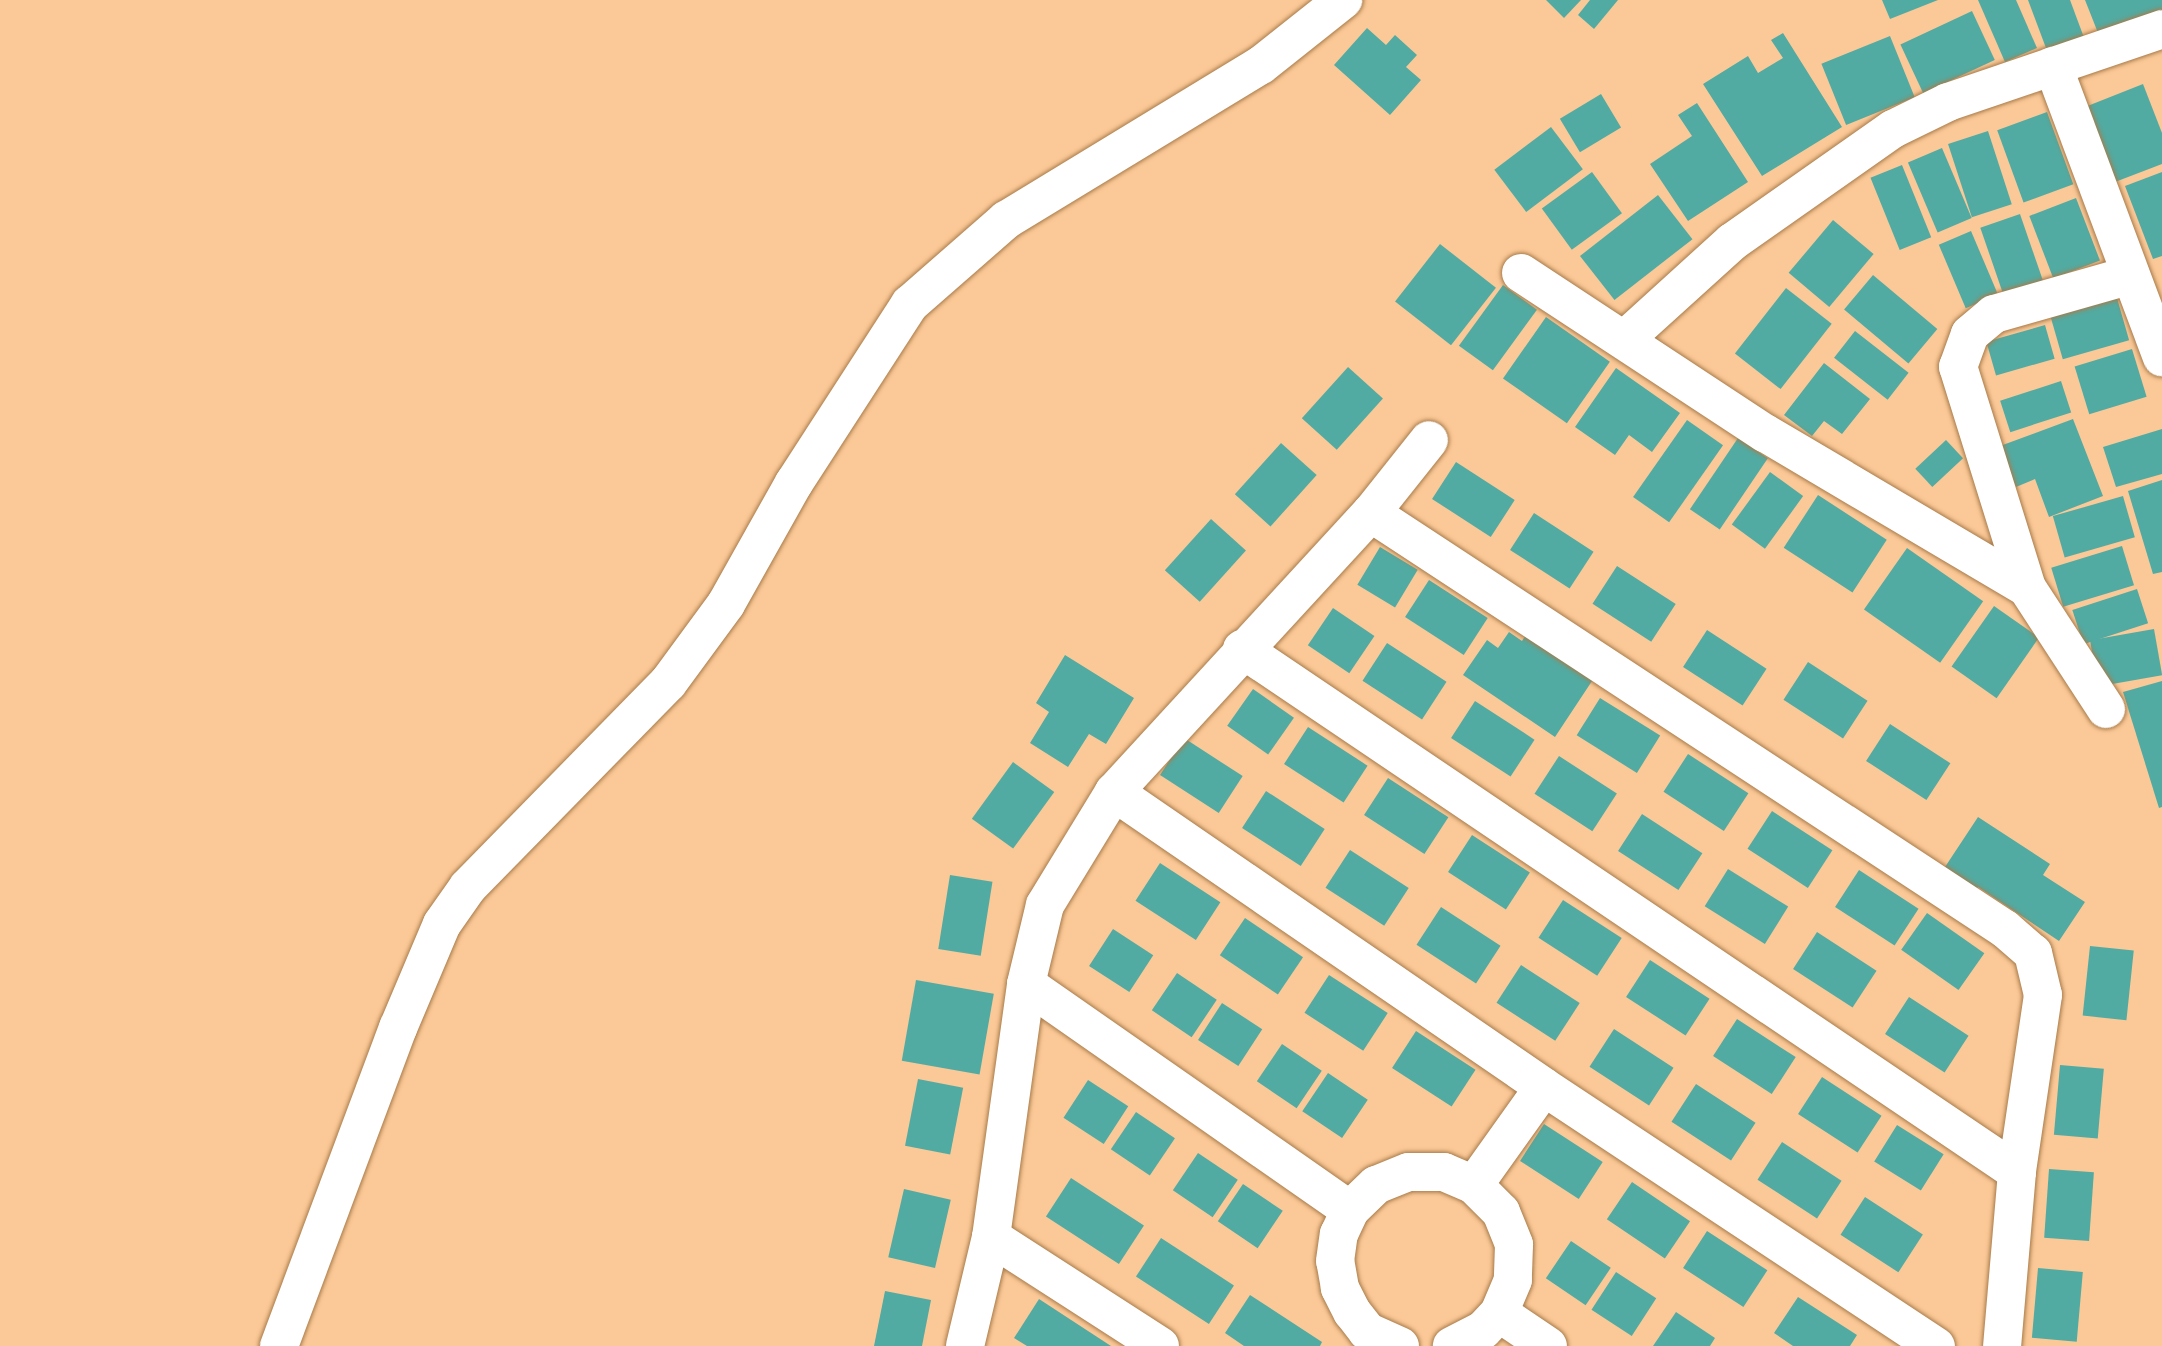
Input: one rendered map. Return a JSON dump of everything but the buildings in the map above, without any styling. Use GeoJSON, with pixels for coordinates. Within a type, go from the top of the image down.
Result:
{"type":"FeatureCollection","features":[{"type":"Feature","properties":{"kind":"street"},"geometry":{"type":"LineString","coordinates":[[279,1346],[398,1028],[442,924],[468,887],[668,684],[726,604],[794,483],[910,304],[1006,220],[1261,65],[1343,0]]}},
{"type":"Feature","properties":{"kind":"street"},"geometry":{"type":"LineString","coordinates":[[1624,340],[1732,242],[1894,129],[1948,102],[2162,29]]}},
{"type":"Feature","properties":{"kind":"street"},"geometry":{"type":"LineString","coordinates":[[2053,66],[2162,357]]}},
{"type":"Feature","properties":{"kind":"street"},"geometry":{"type":"LineString","coordinates":[[1521,273],[1765,433],[2026,588]]}},
{"type":"Feature","properties":{"kind":"street"},"geometry":{"type":"LineString","coordinates":[[2106,709],[2026,588],[1958,367],[1960,355],[1970,334],[1994,314],[2131,275]]}},
{"type":"Feature","properties":{"kind":"street"},"geometry":{"type":"LineString","coordinates":[[965,1346],[991,1237],[1026,984],[1045,905],[1114,792],[1242,649],[1371,513],[1429,440]]}},
{"type":"Feature","properties":{"kind":"street"},"geometry":{"type":"LineString","coordinates":[[1371,513],[2020,939],[2033,953],[2043,995],[2017,1172],[2002,1346]]}},
{"type":"Feature","properties":{"kind":"street"},"geometry":{"type":"LineString","coordinates":[[1242,649],[2017,1172]]}},
{"type":"Feature","properties":{"kind":"street"},"geometry":{"type":"LineString","coordinates":[[1114,792],[1545,1087],[1936,1346]]}},
{"type":"Feature","properties":{"kind":"street"},"geometry":{"type":"LineString","coordinates":[[1026,984],[1350,1210]]}},
{"type":"Feature","properties":{"kind":"street"},"geometry":{"type":"LineString","coordinates":[[1474,1185],[1545,1087]]}},
{"type":"Feature","properties":{"kind":"street"},"geometry":{"type":"LineString","coordinates":[[1375,1341],[1339,1287],[1335,1261],[1339,1234],[1350,1210],[1376,1185],[1409,1172],[1444,1172],[1474,1185],[1501,1212],[1514,1245],[1513,1280],[1499,1313],[1483,1331],[1452,1346]]}},
{"type":"Feature","properties":{"kind":"street"},"geometry":{"type":"LineString","coordinates":[[991,1237],[1160,1346]]}},
{"type":"Feature","properties":{"kind":"street"},"geometry":{"type":"LineString","coordinates":[[1499,1313],[1548,1346]]}}]}
